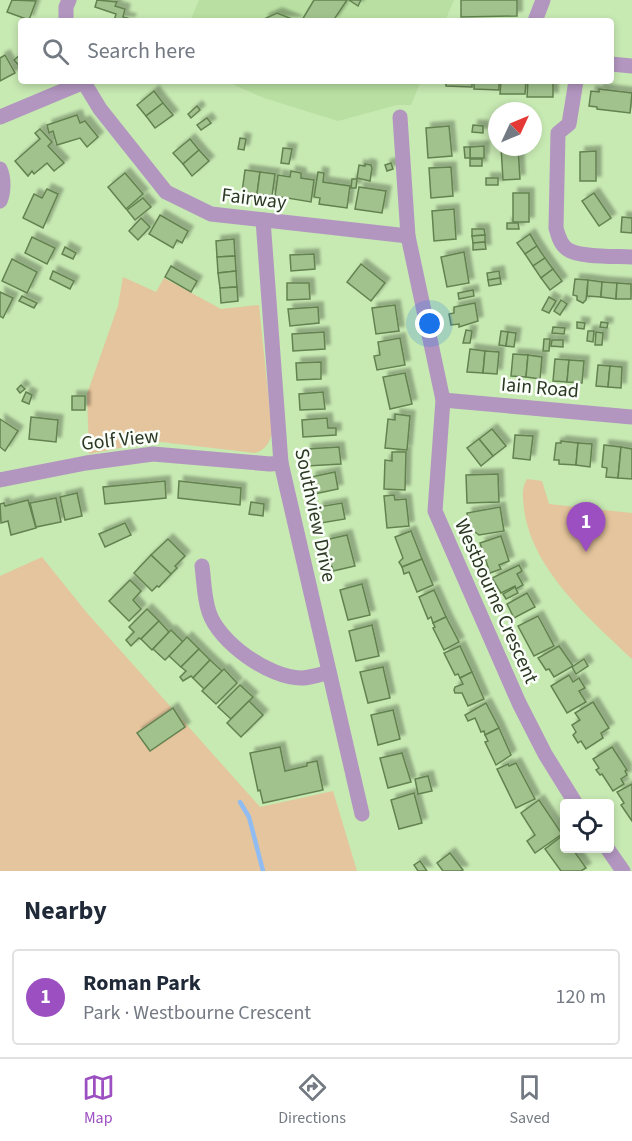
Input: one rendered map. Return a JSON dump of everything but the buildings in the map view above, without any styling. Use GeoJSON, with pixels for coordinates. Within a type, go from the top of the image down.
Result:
{"type":"FeatureCollection","features":[{"type":"Feature","properties":{"kind":"street"},"geometry":{"type":"LineString","coordinates":[[66,18],[69,0]]}},
{"type":"Feature","properties":{"kind":"street"},"geometry":{"type":"LineString","coordinates":[[536,18],[543,0]]}},
{"type":"Feature","properties":{"kind":"street"},"geometry":{"type":"LineString","coordinates":[[614,64],[632,66]]}},
{"type":"Feature","properties":{"kind":"street"},"geometry":{"type":"LineString","coordinates":[[0,117],[79,84]]}},
{"type":"Feature","properties":{"kind":"street","name":"Fairway"},"geometry":{"type":"LineString","coordinates":[[85,84],[100,109],[166,192],[211,214],[408,236]]}},
{"type":"Feature","properties":{"kind":"street"},"geometry":{"type":"LineString","coordinates":[[576,84],[569,124],[558,133],[556,228],[559,239],[566,249],[576,254],[632,257]]}},
{"type":"Feature","properties":{"kind":"street","name":"Westbourne Crescent"},"geometry":{"type":"LineString","coordinates":[[400,117],[408,236],[443,400],[435,512],[519,704],[545,754],[573,799]]}},
{"type":"Feature","properties":{"kind":"street"},"geometry":{"type":"LineString","coordinates":[[0,169],[3,195],[0,201]]}},
{"type":"Feature","properties":{"kind":"street","name":"Southview Drive"},"geometry":{"type":"LineString","coordinates":[[263,220],[281,463],[362,814]]}},
{"type":"Feature","properties":{"kind":"street","name":"Iain Road"},"geometry":{"type":"LineString","coordinates":[[443,400],[632,417]]}},
{"type":"Feature","properties":{"kind":"street","name":"Golf View"},"geometry":{"type":"LineString","coordinates":[[0,480],[86,463],[153,454],[281,463]]}},
{"type":"Feature","properties":{"kind":"street"},"geometry":{"type":"LineString","coordinates":[[202,566],[209,614],[240,652],[275,673],[302,678],[329,673]]}},
{"type":"Feature","properties":{"kind":"street"},"geometry":{"type":"LineString","coordinates":[[610,853],[623,871]]}},
{"type":"Feature","properties":{"kind":"shaded area"},"geometry":{"type":"Polygon","coordinates":[[[199,0],[454,0],[446,18],[191,18],[199,0]]]}},
{"type":"Feature","properties":{"kind":"shaded area"},"geometry":{"type":"Polygon","coordinates":[[[232,84],[420,84],[411,105],[397,105],[338,121],[264,98],[232,84]]]}},
{"type":"Feature","properties":{"kind":"shaded area"},"geometry":{"type":"Polygon","coordinates":[[[123,277],[156,292],[164,278],[221,309],[259,305],[272,432],[264,448],[255,453],[161,442],[89,454],[87,394],[118,306],[123,277]]]}},
{"type":"Feature","properties":{"kind":"shaded area"},"geometry":{"type":"Polygon","coordinates":[[[527,479],[542,481],[549,504],[632,513],[632,659],[565,592],[538,553],[529,531],[524,509],[523,490],[527,479]]]}},
{"type":"Feature","properties":{"kind":"shaded area"},"geometry":{"type":"Polygon","coordinates":[[[42,557],[87,613],[260,807],[333,791],[357,871],[0,871],[0,576],[42,557]]]}},
{"type":"Feature","properties":{"kind":"waterway"},"geometry":{"type":"LineString","coordinates":[[240,802],[249,817],[263,871]]}},
{"type":"Feature","properties":{"kind":"place","name":"Roman Park"},"geometry":{"type":"Point","coordinates":[586,552]}}]}
